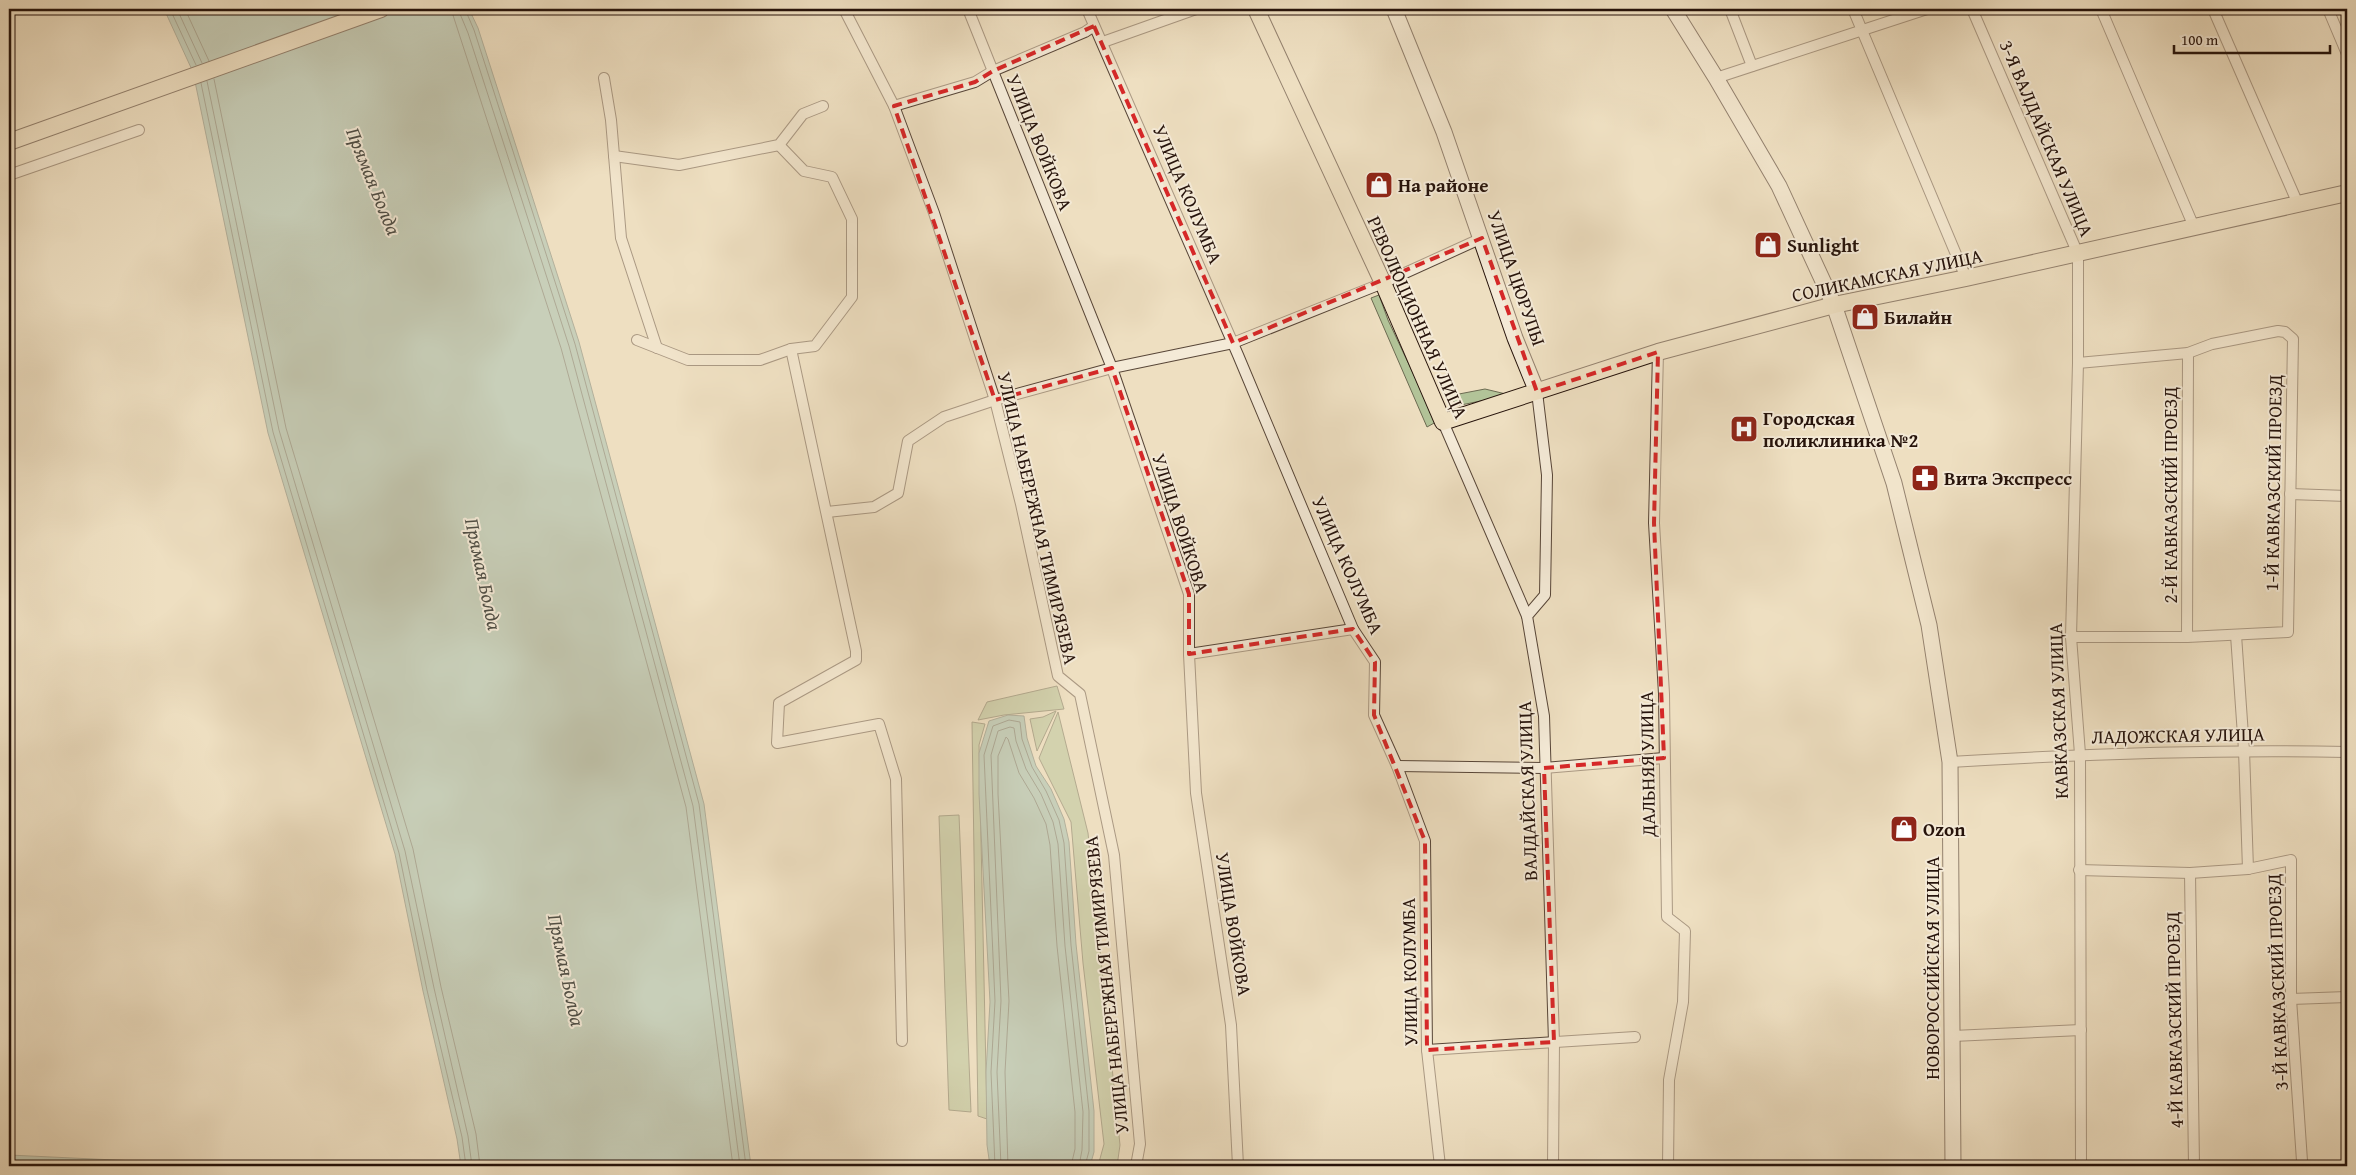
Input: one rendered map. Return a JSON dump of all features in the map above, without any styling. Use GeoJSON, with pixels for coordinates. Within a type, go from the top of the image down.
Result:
{"type":"FeatureCollection","features":[{"type":"Feature","properties":{"kind":"main road"},"geometry":{"type":"LineString","coordinates":[[9,142],[381,9]]}},
{"type":"Feature","properties":{"kind":"main road","name":"РЕВОЛЮЦИОННАЯ УЛИЦА"},"geometry":{"type":"LineString","coordinates":[[1256,9],[1383,283],[1443,422]]}},
{"type":"Feature","properties":{"kind":"main road","name":"СОЛИКАМСКАЯ УЛИЦА"},"geometry":{"type":"LineString","coordinates":[[1443,422],[1658,352],[1834,305],[2078,254],[2347,193]]}},
{"type":"Feature","properties":{"kind":"street","name":"УЛИЦА НАБЕРЕЖНАЯ ТИМИРЯЗЕВА"},"geometry":{"type":"LineString","coordinates":[[844,9],[894,106],[934,213],[995,400],[1058,676],[1080,694],[1114,855],[1140,1144],[1136,1166]]}},
{"type":"Feature","properties":{"kind":"street","name":"УЛИЦА ВОЙКОВА"},"geometry":{"type":"LineString","coordinates":[[968,9],[1112,368],[1189,594],[1189,654],[1196,794],[1231,1025],[1238,1166]]}},
{"type":"Feature","properties":{"kind":"street","name":"УЛИЦА КОЛУМБА"},"geometry":{"type":"LineString","coordinates":[[1087,9],[1103,42],[1353,629],[1375,662],[1374,715],[1397,766],[1425,841],[1427,1050],[1440,1166]]}},
{"type":"Feature","properties":{"kind":"street"},"geometry":{"type":"LineString","coordinates":[[1103,42],[1196,9]]}},
{"type":"Feature","properties":{"kind":"street","name":"УЛИЦА ЦЮРУПЫ"},"geometry":{"type":"LineString","coordinates":[[1394,9],[1444,132],[1515,338],[1537,392]]}},
{"type":"Feature","properties":{"kind":"street","name":"НОВОРОССИЙСКАЯ УЛИЦА"},"geometry":{"type":"LineString","coordinates":[[1673,9],[1779,186],[1834,305],[1894,483],[1929,625],[1950,762],[1953,1166]]}},
{"type":"Feature","properties":{"kind":"street"},"geometry":{"type":"LineString","coordinates":[[1730,9],[1752,66]]}},
{"type":"Feature","properties":{"kind":"street"},"geometry":{"type":"LineString","coordinates":[[1853,9],[1966,278]]}},
{"type":"Feature","properties":{"kind":"street"},"geometry":{"type":"LineString","coordinates":[[1716,78],[1927,9]]}},
{"type":"Feature","properties":{"kind":"street","name":"3-Я ВАЛДАЙСКАЯ УЛИЦА"},"geometry":{"type":"LineString","coordinates":[[1972,9],[2078,254]]}},
{"type":"Feature","properties":{"kind":"street"},"geometry":{"type":"LineString","coordinates":[[2100,9],[2194,227]]}},
{"type":"Feature","properties":{"kind":"street"},"geometry":{"type":"LineString","coordinates":[[2213,9],[2298,204]]}},
{"type":"Feature","properties":{"kind":"street"},"geometry":{"type":"LineString","coordinates":[[2328,9],[2347,54]]}},
{"type":"Feature","properties":{"kind":"street"},"geometry":{"type":"LineString","coordinates":[[894,106],[975,82],[993,71],[1085,32],[1094,26]]}},
{"type":"Feature","properties":{"kind":"street"},"geometry":{"type":"LineString","coordinates":[[604,78],[611,120],[621,238],[656,348]]}},
{"type":"Feature","properties":{"kind":"street"},"geometry":{"type":"LineString","coordinates":[[614,156],[679,165],[779,145],[803,114],[823,106]]}},
{"type":"Feature","properties":{"kind":"street"},"geometry":{"type":"LineString","coordinates":[[9,175],[139,130]]}},
{"type":"Feature","properties":{"kind":"street"},"geometry":{"type":"LineString","coordinates":[[637,340],[688,360],[760,360],[792,349],[815,346],[852,297],[852,219],[832,177],[804,171],[779,145]]}},
{"type":"Feature","properties":{"kind":"street"},"geometry":{"type":"LineString","coordinates":[[828,512],[874,507],[898,493],[908,441],[944,417],[995,400],[1112,368],[1232,343],[1383,283],[1482,238]]}},
{"type":"Feature","properties":{"kind":"street","name":"КАВКАЗСКАЯ УЛИЦА"},"geometry":{"type":"LineString","coordinates":[[2078,254],[2078,363],[2071,637],[2080,754],[2081,1166]]}},
{"type":"Feature","properties":{"kind":"street","name":"1-Й КАВКАЗСКИЙ ПРОЕЗД"},"geometry":{"type":"LineString","coordinates":[[2071,637],[2187,637],[2288,632],[2293,339],[2286,332],[2278,331],[2212,344],[2188,353],[2078,363]]}},
{"type":"Feature","properties":{"kind":"street"},"geometry":{"type":"LineString","coordinates":[[792,349],[828,512],[856,651],[856,660],[779,703],[777,743],[879,724],[896,779],[902,1040]]}},
{"type":"Feature","properties":{"kind":"street","name":"ДАЛЬНЯЯ УЛИЦА"},"geometry":{"type":"LineString","coordinates":[[1658,352],[1654,523],[1664,694],[1667,917],[1685,932],[1683,1002],[1669,1080],[1668,1166]]}},
{"type":"Feature","properties":{"kind":"street","name":"2-Й КАВКАЗСКИЙ ПРОЕЗД"},"geometry":{"type":"LineString","coordinates":[[2187,637],[2188,353]]}},
{"type":"Feature","properties":{"kind":"street"},"geometry":{"type":"LineString","coordinates":[[1527,616],[1545,595],[1547,475],[1537,392]]}},
{"type":"Feature","properties":{"kind":"street","name":"РЕВОЛЮЦИОННАЯ УЛИЦА"},"geometry":{"type":"LineString","coordinates":[[1443,422],[1527,616]]}},
{"type":"Feature","properties":{"kind":"street"},"geometry":{"type":"LineString","coordinates":[[2290,494],[2347,496]]}},
{"type":"Feature","properties":{"kind":"street","name":"ВАЛДАЙСКАЯ УЛИЦА"},"geometry":{"type":"LineString","coordinates":[[1527,616],[1544,716],[1544,768],[1554,1042],[1553,1166]]}},
{"type":"Feature","properties":{"kind":"street"},"geometry":{"type":"LineString","coordinates":[[1189,654],[1353,629]]}},
{"type":"Feature","properties":{"kind":"street"},"geometry":{"type":"LineString","coordinates":[[2236,635],[2244,750],[2248,869]]}},
{"type":"Feature","properties":{"kind":"street","name":"ЛАДОЖСКАЯ УЛИЦА"},"geometry":{"type":"LineString","coordinates":[[1950,762],[2080,754],[2244,750],[2347,752]]}},
{"type":"Feature","properties":{"kind":"street"},"geometry":{"type":"LineString","coordinates":[[1397,766],[1544,768],[1664,758]]}},
{"type":"Feature","properties":{"kind":"street","name":"3-Й КАВКАЗСКИЙ ПРОЕЗД"},"geometry":{"type":"LineString","coordinates":[[2079,870],[2190,874],[2248,869],[2291,860],[2292,999],[2302,1161],[2300,1166]]}},
{"type":"Feature","properties":{"kind":"street","name":"4-Й КАВКАЗСКИЙ ПРОЕЗД"},"geometry":{"type":"LineString","coordinates":[[2190,874],[2194,1166]]}},
{"type":"Feature","properties":{"kind":"street"},"geometry":{"type":"LineString","coordinates":[[2292,999],[2347,998]]}},
{"type":"Feature","properties":{"kind":"street"},"geometry":{"type":"LineString","coordinates":[[1953,1036],[2080,1030]]}},
{"type":"Feature","properties":{"kind":"street"},"geometry":{"type":"LineString","coordinates":[[1427,1050],[1635,1037]]}},
{"type":"Feature","properties":{"kind":"highlighted area"},"geometry":{"type":"Polygon","coordinates":[[[1094,26],[1233,343],[1482,238],[1537,392],[1658,352],[1654,523],[1664,758],[1544,768],[1554,1042],[1427,1050],[1425,841],[1374,715],[1375,662],[1353,629],[1189,654],[1189,594],[1112,368],[995,400],[894,106],[975,82],[993,71],[1094,26]]]}},
{"type":"Feature","properties":{"kind":"shaded area"},"geometry":{"type":"Polygon","coordinates":[[[1379,295],[1388,320],[1436,422],[1427,427],[1371,298],[1379,295]]]}},
{"type":"Feature","properties":{"kind":"shaded area"},"geometry":{"type":"Polygon","coordinates":[[[1448,389],[1459,394],[1485,389],[1510,395],[1456,406],[1448,389]]]}},
{"type":"Feature","properties":{"kind":"shaded area"},"geometry":{"type":"Polygon","coordinates":[[[1057,686],[1064,709],[1004,715],[978,720],[987,702],[1057,686]]]}},
{"type":"Feature","properties":{"kind":"shaded area"},"geometry":{"type":"Polygon","coordinates":[[[1056,711],[1037,751],[1030,719],[1043,717],[1056,711]]]}},
{"type":"Feature","properties":{"kind":"shaded area"},"geometry":{"type":"Polygon","coordinates":[[[1058,712],[1088,833],[1120,1145],[1117,1166],[1098,1166],[1104,1144],[1083,963],[1071,822],[1039,758],[1058,712]]]}},
{"type":"Feature","properties":{"kind":"shaded area"},"geometry":{"type":"Polygon","coordinates":[[[972,722],[985,724],[979,745],[987,1119],[978,1116],[972,722]]]}},
{"type":"Feature","properties":{"kind":"shaded area"},"geometry":{"type":"Polygon","coordinates":[[[959,815],[971,1112],[949,1110],[939,816],[959,815]]]}},
{"type":"Feature","properties":{"kind":"water","name":"Прямая Болда"},"geometry":{"type":"Polygon","coordinates":[[[164,9],[469,9],[478,28],[579,342],[704,804],[751,1166],[461,1166],[457,1139],[423,991],[395,854],[268,433],[193,72],[164,9]]]}},
{"type":"Feature","properties":{"kind":"water"},"geometry":{"type":"Polygon","coordinates":[[[1008,715],[1024,716],[1027,738],[1036,766],[1051,789],[1064,819],[1069,842],[1076,944],[1094,1111],[1094,1152],[1090,1166],[990,1166],[987,1145],[986,1072],[990,1002],[979,794],[979,753],[989,721],[1008,715]]]}},
{"type":"Feature","properties":{"kind":"water"},"geometry":{"type":"Polygon","coordinates":[[[9,1155],[242,1166],[9,1166],[9,1155]]]}},
{"type":"Feature","properties":{"kind":"place","name":"На районе"},"geometry":{"type":"Point","coordinates":[1379,185]}},
{"type":"Feature","properties":{"kind":"place","name":"Sunlight"},"geometry":{"type":"Point","coordinates":[1768,245]}},
{"type":"Feature","properties":{"kind":"place","name":"Билайн"},"geometry":{"type":"Point","coordinates":[1865,317]}},
{"type":"Feature","properties":{"kind":"place","name":"Городская поликлиника №2"},"geometry":{"type":"Point","coordinates":[1744,429]}},
{"type":"Feature","properties":{"kind":"place","name":"Вита Экспресс"},"geometry":{"type":"Point","coordinates":[1925,478]}},
{"type":"Feature","properties":{"kind":"place","name":"Ozon"},"geometry":{"type":"Point","coordinates":[1904,829]}}]}
